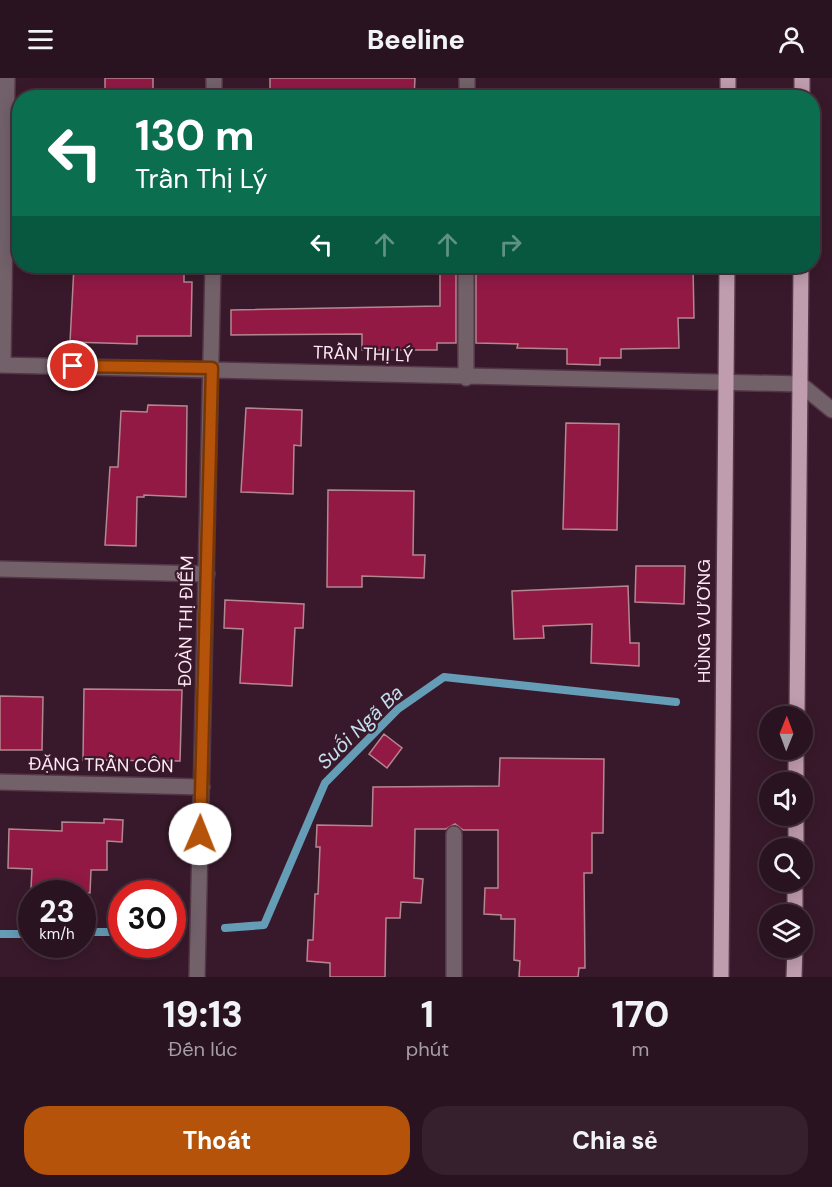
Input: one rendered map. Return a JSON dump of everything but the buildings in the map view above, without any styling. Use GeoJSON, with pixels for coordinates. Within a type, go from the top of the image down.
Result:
{"type":"FeatureCollection","features":[{"type":"Feature","properties":{"kind":"main road","name":"HÙNG VƯƠNG"},"geometry":{"type":"LineString","coordinates":[[721,977],[727,273]]}},
{"type":"Feature","properties":{"kind":"main road"},"geometry":{"type":"LineString","coordinates":[[797,706],[801,273]]}},
{"type":"Feature","properties":{"kind":"main road"},"geometry":{"type":"LineString","coordinates":[[794,977],[795,958]]}},
{"type":"Feature","properties":{"kind":"street"},"geometry":{"type":"LineString","coordinates":[[2,365],[6,78]]}},
{"type":"Feature","properties":{"kind":"street","name":"ĐOÀN THỊ ĐIỂM"},"geometry":{"type":"LineString","coordinates":[[197,977],[213,273]]}},
{"type":"Feature","properties":{"kind":"street"},"geometry":{"type":"LineString","coordinates":[[466,273],[466,378]]}},
{"type":"Feature","properties":{"kind":"street","name":"TRẦN THỊ LÝ"},"geometry":{"type":"LineString","coordinates":[[2,365],[212,368],[466,378],[800,384]]}},
{"type":"Feature","properties":{"kind":"street"},"geometry":{"type":"LineString","coordinates":[[800,384],[832,410]]}},
{"type":"Feature","properties":{"kind":"street"},"geometry":{"type":"LineString","coordinates":[[0,569],[207,574]]}},
{"type":"Feature","properties":{"kind":"street","name":"ĐẶNG TRẦN CÔN"},"geometry":{"type":"LineString","coordinates":[[0,782],[202,786]]}},
{"type":"Feature","properties":{"kind":"street"},"geometry":{"type":"LineString","coordinates":[[454,834],[454,977]]}},
{"type":"Feature","properties":{"kind":"waterway","name":"Suối Ngã Ba"},"geometry":{"type":"LineString","coordinates":[[225,928],[264,925],[325,783],[398,709],[444,677],[676,702]]}},
{"type":"Feature","properties":{"kind":"waterway","name":"Suối Ngã Ba"},"geometry":{"type":"LineString","coordinates":[[96,932],[108,932]]}},
{"type":"Feature","properties":{"kind":"waterway","name":"Suối Ngã Ba"},"geometry":{"type":"LineString","coordinates":[[0,934],[18,934]]}},
{"type":"Feature","properties":{"kind":"route"},"geometry":{"type":"LineString","coordinates":[[73,366],[212,368],[200,834]]}}]}
